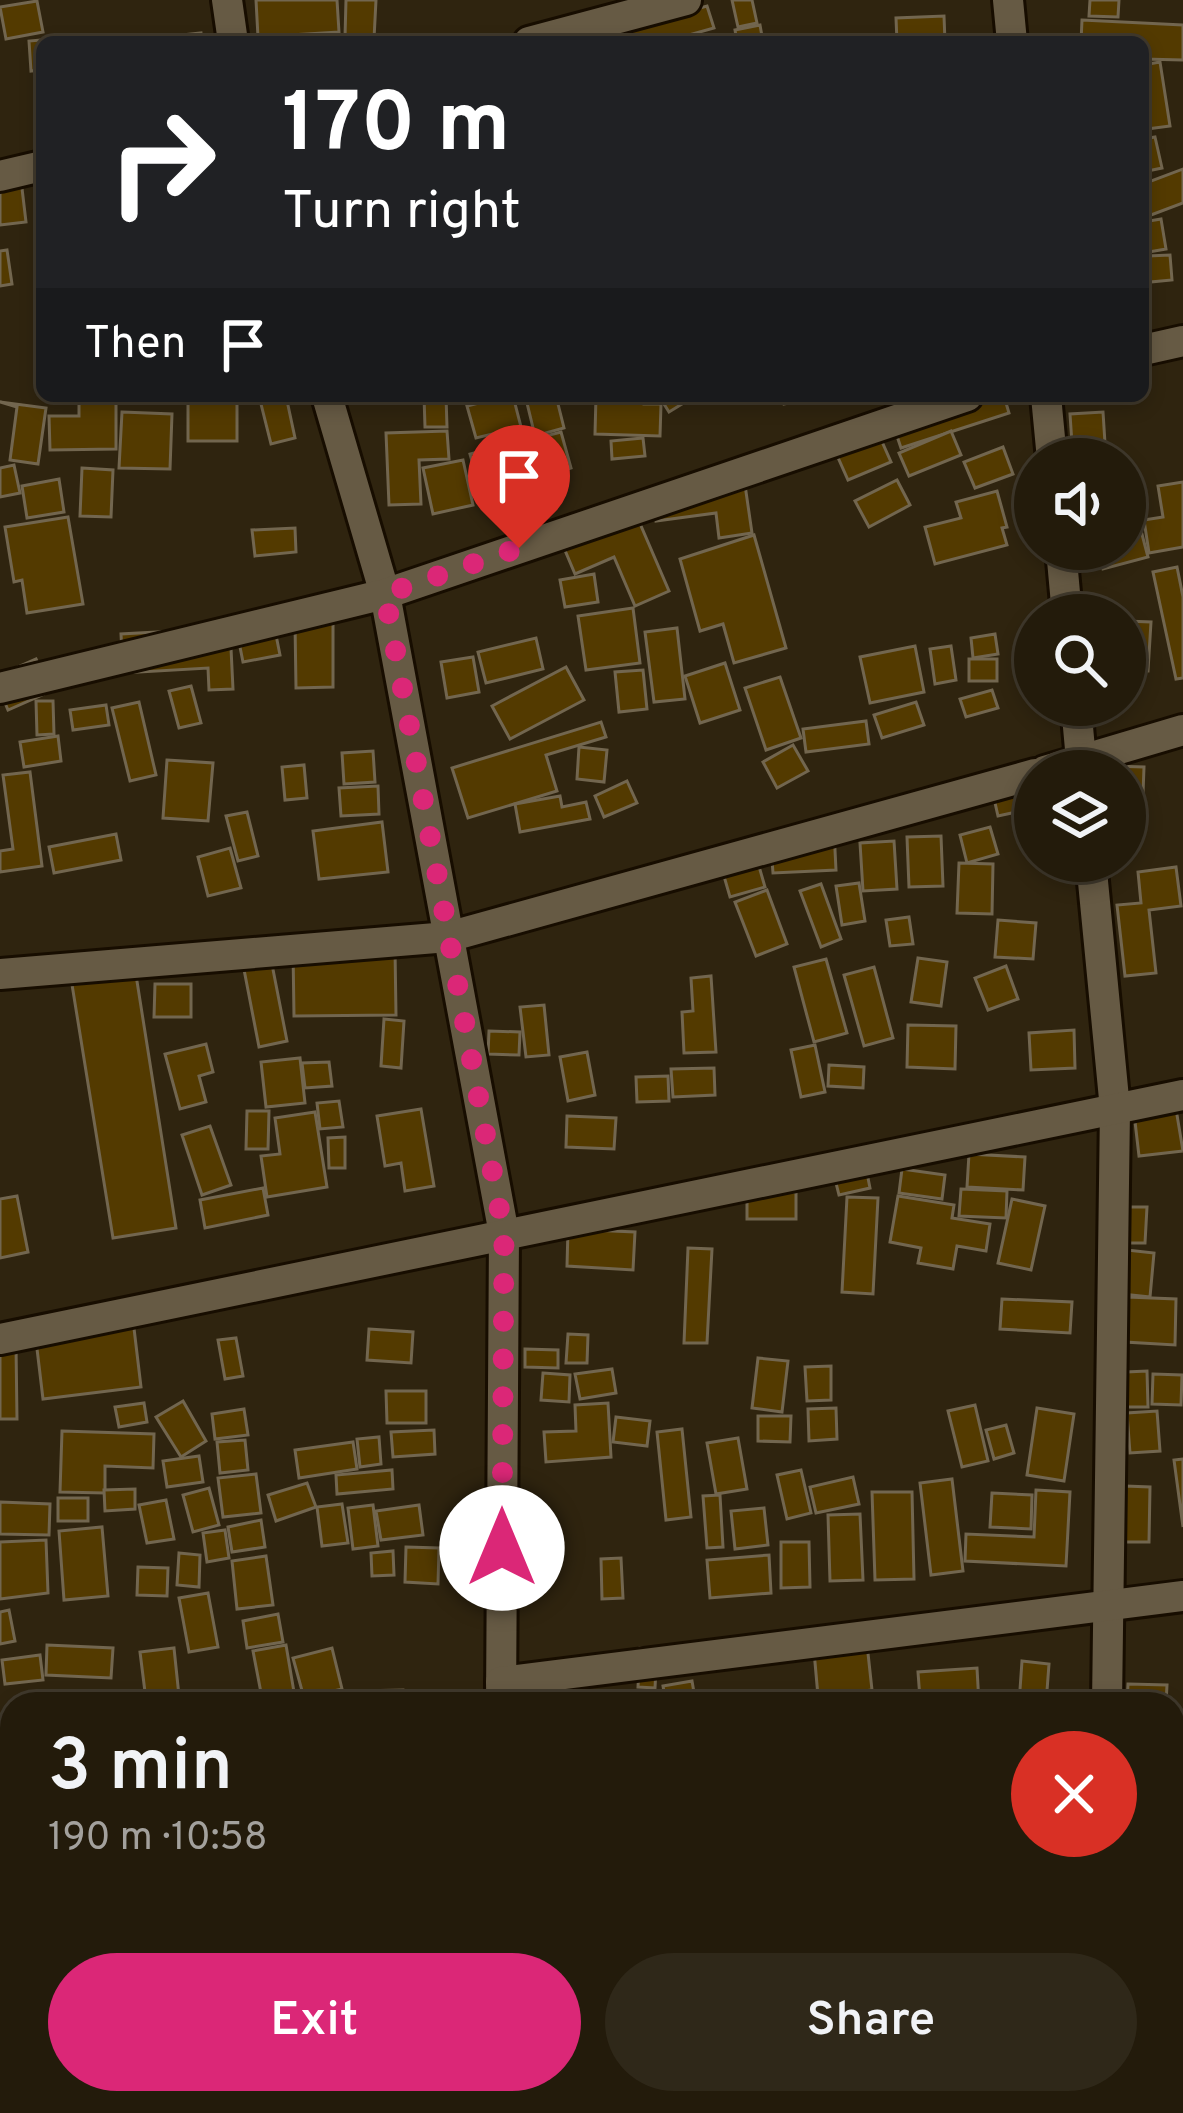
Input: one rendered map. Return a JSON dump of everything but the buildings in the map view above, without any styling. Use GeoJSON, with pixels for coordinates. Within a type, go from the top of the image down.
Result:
{"type":"FeatureCollection","features":[{"type":"Feature","properties":{"kind":"street"},"geometry":{"type":"LineString","coordinates":[[227,0],[232,36]]}},
{"type":"Feature","properties":{"kind":"street"},"geometry":{"type":"LineString","coordinates":[[551,36],[686,0]]}},
{"type":"Feature","properties":{"kind":"street"},"geometry":{"type":"LineString","coordinates":[[1008,0],[1011,36]]}},
{"type":"Feature","properties":{"kind":"street"},"geometry":{"type":"LineString","coordinates":[[0,176],[36,167]]}},
{"type":"Feature","properties":{"kind":"street"},"geometry":{"type":"LineString","coordinates":[[1149,349],[1183,341]]}},
{"type":"Feature","properties":{"kind":"street"},"geometry":{"type":"LineString","coordinates":[[329,402],[385,594],[504,1234],[501,1692]]}},
{"type":"Feature","properties":{"kind":"street"},"geometry":{"type":"LineString","coordinates":[[0,688],[385,594],[949,402]]}},
{"type":"Feature","properties":{"kind":"street"},"geometry":{"type":"LineString","coordinates":[[1047,402],[1050,438]]}},
{"type":"Feature","properties":{"kind":"street"},"geometry":{"type":"LineString","coordinates":[[1127,750],[1183,730]]}},
{"type":"Feature","properties":{"kind":"street"},"geometry":{"type":"LineString","coordinates":[[0,974],[448,937],[1014,780]]}},
{"type":"Feature","properties":{"kind":"street"},"geometry":{"type":"LineString","coordinates":[[1093,882],[1115,1108],[1107,1692]]}},
{"type":"Feature","properties":{"kind":"street"},"geometry":{"type":"LineString","coordinates":[[0,1340],[1183,1095]]}},
{"type":"Feature","properties":{"kind":"street"},"geometry":{"type":"LineString","coordinates":[[508,1692],[1183,1595]]}},
{"type":"Feature","properties":{"kind":"route"},"geometry":{"type":"LineString","coordinates":[[502,1548],[504,1234],[385,594],[519,548]]}}]}
